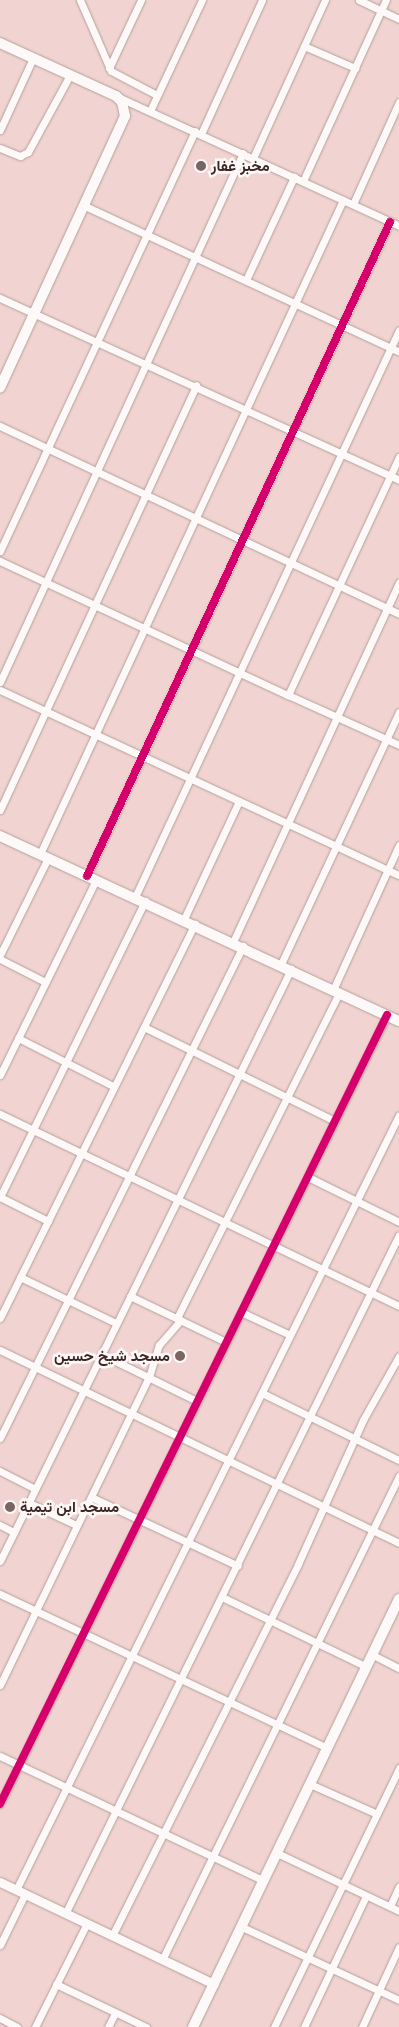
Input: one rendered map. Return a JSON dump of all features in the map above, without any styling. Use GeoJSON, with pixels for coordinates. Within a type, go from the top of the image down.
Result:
{"type":"FeatureCollection","features":[{"type":"Feature","properties":{"kind":"main road"},"geometry":{"type":"LineString","coordinates":[[0,42],[116,96],[122,102],[125,116],[85,206],[0,386]]}},
{"type":"Feature","properties":{"kind":"main road"},"geometry":{"type":"LineString","coordinates":[[0,836],[195,924],[399,1021]]}},
{"type":"Feature","properties":{"kind":"main road"},"geometry":{"type":"LineString","coordinates":[[194,2027],[399,1599]]}},
{"type":"Feature","properties":{"kind":"street"},"geometry":{"type":"LineString","coordinates":[[80,0],[109,68],[158,95]]}},
{"type":"Feature","properties":{"kind":"street"},"geometry":{"type":"LineString","coordinates":[[109,68],[141,0]]}},
{"type":"Feature","properties":{"kind":"street"},"geometry":{"type":"LineString","coordinates":[[150,110],[202,0]]}},
{"type":"Feature","properties":{"kind":"street"},"geometry":{"type":"LineString","coordinates":[[0,550],[148,235],[262,0]]}},
{"type":"Feature","properties":{"kind":"street"},"geometry":{"type":"LineString","coordinates":[[253,158],[325,0]]}},
{"type":"Feature","properties":{"kind":"street"},"geometry":{"type":"LineString","coordinates":[[359,0],[399,19]]}},
{"type":"Feature","properties":{"kind":"street"},"geometry":{"type":"LineString","coordinates":[[303,181],[386,0]]}},
{"type":"Feature","properties":{"kind":"street"},"geometry":{"type":"LineString","coordinates":[[304,46],[355,68]]}},
{"type":"Feature","properties":{"kind":"street"},"geometry":{"type":"LineString","coordinates":[[0,130],[33,58]]}},
{"type":"Feature","properties":{"kind":"street"},"geometry":{"type":"LineString","coordinates":[[0,148],[20,156],[28,152],[70,75]]}},
{"type":"Feature","properties":{"kind":"street"},"geometry":{"type":"LineString","coordinates":[[116,96],[399,226]]}},
{"type":"Feature","properties":{"kind":"street"},"geometry":{"type":"LineString","coordinates":[[353,204],[399,102]]}},
{"type":"Feature","properties":{"kind":"street"},"geometry":{"type":"LineString","coordinates":[[0,682],[243,154]]}},
{"type":"Feature","properties":{"kind":"street"},"geometry":{"type":"LineString","coordinates":[[246,280],[294,177]]}},
{"type":"Feature","properties":{"kind":"street"},"geometry":{"type":"LineString","coordinates":[[0,955],[44,856],[93,733],[293,302],[343,200]]}},
{"type":"Feature","properties":{"kind":"street"},"geometry":{"type":"LineString","coordinates":[[85,206],[399,352]]}},
{"type":"Feature","properties":{"kind":"street"},"geometry":{"type":"LineString","coordinates":[[0,1075],[92,878],[141,756],[344,325],[390,222]]}},
{"type":"Feature","properties":{"kind":"street"},"geometry":{"type":"LineString","coordinates":[[0,298],[196,385],[399,480]]}},
{"type":"Feature","properties":{"kind":"street"},"geometry":{"type":"LineString","coordinates":[[48,1221],[0,1197],[66,1063],[140,899],[191,778],[399,330]]}},
{"type":"Feature","properties":{"kind":"street"},"geometry":{"type":"LineString","coordinates":[[0,810],[196,385]]}},
{"type":"Feature","properties":{"kind":"street"},"geometry":{"type":"LineString","coordinates":[[0,426],[192,519],[399,614]]}},
{"type":"Feature","properties":{"kind":"street"},"geometry":{"type":"LineString","coordinates":[[288,695],[399,457]]}},
{"type":"Feature","properties":{"kind":"street"},"geometry":{"type":"LineString","coordinates":[[0,561],[399,745]]}},
{"type":"Feature","properties":{"kind":"street"},"geometry":{"type":"LineString","coordinates":[[0,1438],[191,1052],[288,823],[399,582]]}},
{"type":"Feature","properties":{"kind":"street"},"geometry":{"type":"LineString","coordinates":[[0,690],[399,875]]}},
{"type":"Feature","properties":{"kind":"street"},"geometry":{"type":"LineString","coordinates":[[281,964],[399,712]]}},
{"type":"Feature","properties":{"kind":"street"},"geometry":{"type":"LineString","coordinates":[[184,919],[239,801]]}},
{"type":"Feature","properties":{"kind":"street"},"geometry":{"type":"LineString","coordinates":[[0,1685],[149,1377],[160,1343],[179,1319],[287,1098],[399,845]]}},
{"type":"Feature","properties":{"kind":"street"},"geometry":{"type":"LineString","coordinates":[[0,1318],[113,1086],[195,924]]}},
{"type":"Feature","properties":{"kind":"street"},"geometry":{"type":"LineString","coordinates":[[0,959],[45,982]]}},
{"type":"Feature","properties":{"kind":"street"},"geometry":{"type":"LineString","coordinates":[[0,1561],[27,1502],[240,1076],[291,969]]}},
{"type":"Feature","properties":{"kind":"street"},"geometry":{"type":"LineString","coordinates":[[0,1804],[388,1015]]}},
{"type":"Feature","properties":{"kind":"street"},"geometry":{"type":"LineString","coordinates":[[144,1027],[191,1052],[335,1121]]}},
{"type":"Feature","properties":{"kind":"street"},"geometry":{"type":"LineString","coordinates":[[18,1038],[113,1086]]}},
{"type":"Feature","properties":{"kind":"street"},"geometry":{"type":"LineString","coordinates":[[0,1114],[399,1306]]}},
{"type":"Feature","properties":{"kind":"street"},"geometry":{"type":"LineString","coordinates":[[16,1890],[399,1115]]}},
{"type":"Feature","properties":{"kind":"street"},"geometry":{"type":"LineString","coordinates":[[308,1177],[399,1222]]}},
{"type":"Feature","properties":{"kind":"street"},"geometry":{"type":"LineString","coordinates":[[66,1912],[238,1566],[309,1416],[399,1235]]}},
{"type":"Feature","properties":{"kind":"street"},"geometry":{"type":"LineString","coordinates":[[20,1277],[116,1323]]}},
{"type":"Feature","properties":{"kind":"street"},"geometry":{"type":"LineString","coordinates":[[130,1296],[226,1342]]}},
{"type":"Feature","properties":{"kind":"street"},"geometry":{"type":"LineString","coordinates":[[241,1312],[290,1335]]}},
{"type":"Feature","properties":{"kind":"street"},"geometry":{"type":"LineString","coordinates":[[0,1350],[399,1543]]}},
{"type":"Feature","properties":{"kind":"street"},"geometry":{"type":"LineString","coordinates":[[101,1354],[197,1401]]}},
{"type":"Feature","properties":{"kind":"street"},"geometry":{"type":"LineString","coordinates":[[112,1936],[270,1620],[324,1507],[354,1438],[399,1356]]}},
{"type":"Feature","properties":{"kind":"street"},"geometry":{"type":"LineString","coordinates":[[262,1393],[399,1460]]}},
{"type":"Feature","properties":{"kind":"street"},"geometry":{"type":"LineString","coordinates":[[0,1471],[34,1488]]}},
{"type":"Feature","properties":{"kind":"street"},"geometry":{"type":"LineString","coordinates":[[162,1960],[399,1476]]}},
{"type":"Feature","properties":{"kind":"street"},"geometry":{"type":"LineString","coordinates":[[91,1497],[238,1566]]}},
{"type":"Feature","properties":{"kind":"street"},"geometry":{"type":"LineString","coordinates":[[27,1502],[76,1526]]}},
{"type":"Feature","properties":{"kind":"street"},"geometry":{"type":"LineString","coordinates":[[0,1525],[14,1532]]}},
{"type":"Feature","properties":{"kind":"street"},"geometry":{"type":"LineString","coordinates":[[0,1594],[276,1727],[327,1748]]}},
{"type":"Feature","properties":{"kind":"street"},"geometry":{"type":"LineString","coordinates":[[222,1597],[366,1666]]}},
{"type":"Feature","properties":{"kind":"street"},"geometry":{"type":"LineString","coordinates":[[371,1654],[399,1668]]}},
{"type":"Feature","properties":{"kind":"street"},"geometry":{"type":"LineString","coordinates":[[0,1756],[66,1789],[264,1881]]}},
{"type":"Feature","properties":{"kind":"street"},"geometry":{"type":"LineString","coordinates":[[274,2027],[306,1956],[344,1886],[399,1768]]}},
{"type":"Feature","properties":{"kind":"street"},"geometry":{"type":"LineString","coordinates":[[310,1784],[377,1814]]}},
{"type":"Feature","properties":{"kind":"street"},"geometry":{"type":"LineString","coordinates":[[276,1853],[399,1911]]}},
{"type":"Feature","properties":{"kind":"street"},"geometry":{"type":"LineString","coordinates":[[0,1882],[214,1984]]}},
{"type":"Feature","properties":{"kind":"street"},"geometry":{"type":"LineString","coordinates":[[390,1906],[399,1887]]}},
{"type":"Feature","properties":{"kind":"street"},"geometry":{"type":"LineString","coordinates":[[0,1945],[25,1894]]}},
{"type":"Feature","properties":{"kind":"street"},"geometry":{"type":"LineString","coordinates":[[304,2027],[366,1896]]}},
{"type":"Feature","properties":{"kind":"street"},"geometry":{"type":"LineString","coordinates":[[35,2027],[87,1923]]}},
{"type":"Feature","properties":{"kind":"street"},"geometry":{"type":"LineString","coordinates":[[242,1927],[332,1967],[399,2000]]}},
{"type":"Feature","properties":{"kind":"street"},"geometry":{"type":"LineString","coordinates":[[362,2027],[399,1947]]}},
{"type":"Feature","properties":{"kind":"street"},"geometry":{"type":"LineString","coordinates":[[56,1984],[146,2027]]}},
{"type":"Feature","properties":{"kind":"street"},"geometry":{"type":"LineString","coordinates":[[108,2027],[115,2012]]}},
{"type":"Feature","properties":{"kind":"street"},"geometry":{"type":"LineString","coordinates":[[0,2018],[17,2027]]}},
{"type":"Feature","properties":{"kind":"cycle path"},"geometry":{"type":"LineString","coordinates":[[87,876],[390,222]]}},
{"type":"Feature","properties":{"kind":"cycle path"},"geometry":{"type":"LineString","coordinates":[[0,1804],[387,1015]]}},
{"type":"Feature","properties":{"kind":"place","name":"مخبز غفار"},"geometry":{"type":"Point","coordinates":[201,166]}},
{"type":"Feature","properties":{"kind":"place","name":"مسجد شيخ حسين"},"geometry":{"type":"Point","coordinates":[180,1356]}},
{"type":"Feature","properties":{"kind":"place","name":"مسجد ابن تيمية"},"geometry":{"type":"Point","coordinates":[10,1507]}}]}
